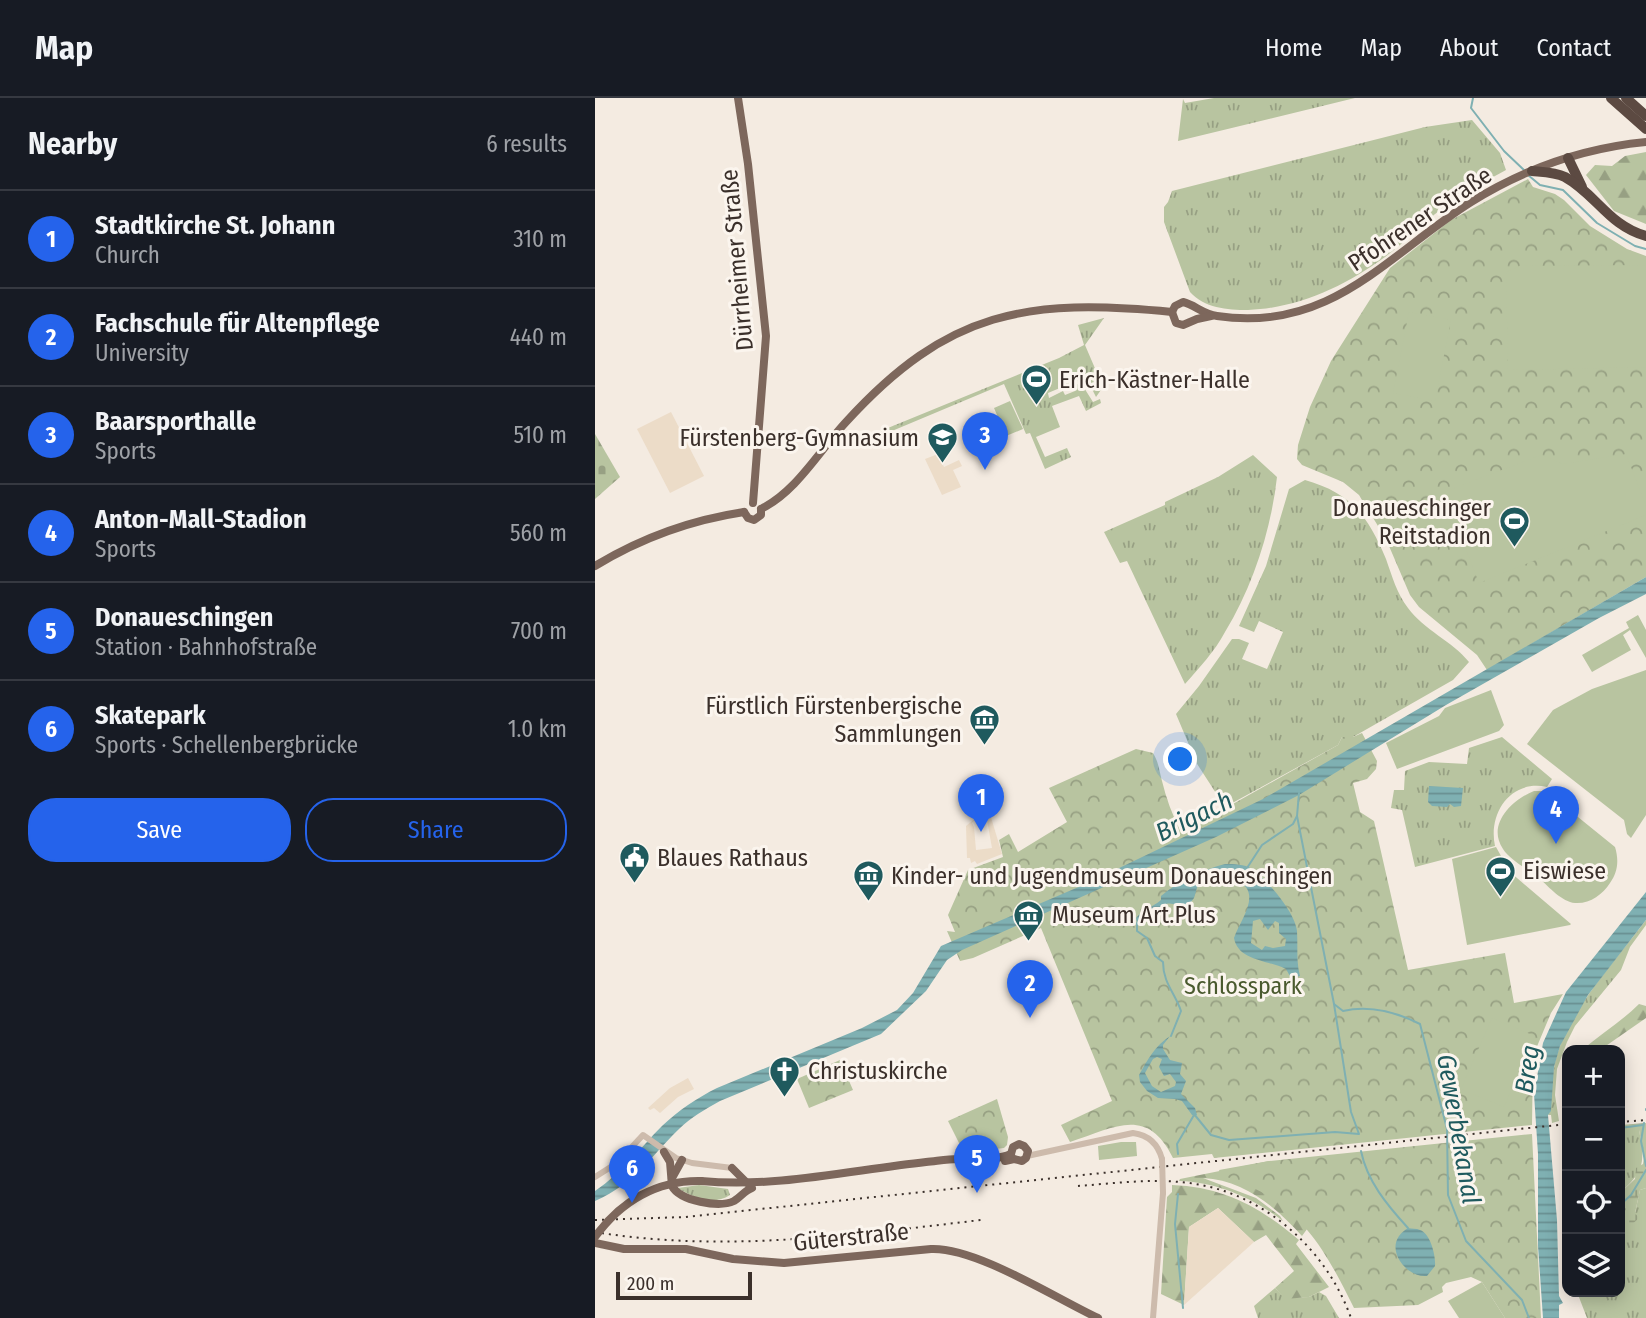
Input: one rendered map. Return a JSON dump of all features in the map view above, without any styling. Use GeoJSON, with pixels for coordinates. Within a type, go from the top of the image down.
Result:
{"type":"FeatureCollection","features":[{"type":"Feature","properties":{"kind":"highway"},"geometry":{"type":"LineString","coordinates":[[1611,98],[1646,129]]}},
{"type":"Feature","properties":{"kind":"highway"},"geometry":{"type":"LineString","coordinates":[[1626,98],[1646,115]]}},
{"type":"Feature","properties":{"kind":"highway"},"geometry":{"type":"LineString","coordinates":[[1636,98],[1646,115]]}},
{"type":"Feature","properties":{"kind":"highway"},"geometry":{"type":"LineString","coordinates":[[1569,158],[1564,167],[1569,180]]}},
{"type":"Feature","properties":{"kind":"highway"},"geometry":{"type":"LineString","coordinates":[[1569,158],[1576,178],[1586,193]]}},
{"type":"Feature","properties":{"kind":"highway"},"geometry":{"type":"LineString","coordinates":[[1532,171],[1557,174],[1569,180],[1618,223],[1646,236]]}},
{"type":"Feature","properties":{"kind":"main road","name":"Dürrheimer Straße"},"geometry":{"type":"LineString","coordinates":[[738,98],[748,164],[766,336],[753,503]]}},
{"type":"Feature","properties":{"kind":"main road","name":"Pfohrener Straße"},"geometry":{"type":"LineString","coordinates":[[1193,320],[1215,316],[1276,315],[1300,310],[1335,297],[1378,271],[1464,207],[1516,178],[1569,158],[1646,142]]}},
{"type":"Feature","properties":{"kind":"main road"},"geometry":{"type":"LineString","coordinates":[[1183,302],[1193,307],[1193,320],[1187,325],[1179,325],[1174,320],[1172,312],[1175,306],[1183,302]]}},
{"type":"Feature","properties":{"kind":"main road"},"geometry":{"type":"LineString","coordinates":[[761,509],[788,491],[839,429],[880,385],[920,354],[957,333],[999,317],[1044,308],[1102,306],[1172,312]]}},
{"type":"Feature","properties":{"kind":"main road","name":"Pfohrener Straße"},"geometry":{"type":"LineString","coordinates":[[1193,307],[1215,316]]}},
{"type":"Feature","properties":{"kind":"main road"},"geometry":{"type":"LineString","coordinates":[[744,512],[747,505],[753,503],[761,509]]}},
{"type":"Feature","properties":{"kind":"main road"},"geometry":{"type":"LineString","coordinates":[[744,512],[748,519],[754,520],[761,515],[761,509]]}},
{"type":"Feature","properties":{"kind":"main road"},"geometry":{"type":"LineString","coordinates":[[595,566],[678,527],[698,520],[744,512]]}},
{"type":"Feature","properties":{"kind":"main road"},"geometry":{"type":"LineString","coordinates":[[595,1237],[614,1214],[642,1194],[669,1184],[701,1181],[751,1186],[881,1167],[960,1159],[1013,1156],[1022,1161],[1027,1153],[1019,1144],[1013,1147],[1013,1156]]}},
{"type":"Feature","properties":{"kind":"main road"},"geometry":{"type":"LineString","coordinates":[[663,1151],[671,1169],[674,1190],[683,1197],[730,1202],[751,1186]]}},
{"type":"Feature","properties":{"kind":"main road"},"geometry":{"type":"LineString","coordinates":[[671,1169],[679,1159]]}},
{"type":"Feature","properties":{"kind":"main road"},"geometry":{"type":"LineString","coordinates":[[671,1181],[679,1159]]}},
{"type":"Feature","properties":{"kind":"main road"},"geometry":{"type":"LineString","coordinates":[[731,1168],[751,1186]]}},
{"type":"Feature","properties":{"kind":"main road"},"geometry":{"type":"LineString","coordinates":[[712,1202],[731,1197],[731,1185],[735,1176],[731,1168]]}},
{"type":"Feature","properties":{"kind":"main road","name":"Güterstraße"},"geometry":{"type":"LineString","coordinates":[[595,1242],[624,1248],[686,1249],[733,1259],[784,1263],[931,1249],[949,1250],[1027,1282],[1098,1318]]}},
{"type":"Feature","properties":{"kind":"street"},"geometry":{"type":"LineString","coordinates":[[1027,1153],[1051,1151],[1133,1133],[1141,1134],[1153,1142],[1162,1159],[1163,1193],[1153,1318]]}},
{"type":"Feature","properties":{"kind":"street"},"geometry":{"type":"LineString","coordinates":[[595,1177],[617,1163],[644,1135],[663,1151],[679,1159],[731,1168]]}},
{"type":"Feature","properties":{"kind":"green space"},"geometry":{"type":"Polygon","coordinates":[[[1214,98],[1355,98],[1178,141],[1183,99],[1185,103],[1214,98]]]}},
{"type":"Feature","properties":{"kind":"green space"},"geometry":{"type":"Polygon","coordinates":[[[1472,120],[1500,153],[1506,170],[1451,202],[1385,257],[1354,277],[1303,300],[1248,310],[1216,307],[1202,302],[1190,292],[1164,222],[1164,207],[1172,191],[1425,127],[1472,120]]]}},
{"type":"Feature","properties":{"kind":"green space"},"geometry":{"type":"Polygon","coordinates":[[[1646,152],[1646,224],[1614,211],[1586,175],[1595,165],[1612,166],[1625,156],[1646,152]]]}},
{"type":"Feature","properties":{"kind":"green space"},"geometry":{"type":"Polygon","coordinates":[[[1528,179],[1533,187],[1564,200],[1590,226],[1627,249],[1646,256],[1646,577],[1487,670],[1477,655],[1419,607],[1410,595],[1386,539],[1359,495],[1343,482],[1302,465],[1297,459],[1298,445],[1310,407],[1331,361],[1390,268],[1451,220],[1528,179]]]}},
{"type":"Feature","properties":{"kind":"green space"},"geometry":{"type":"Polygon","coordinates":[[[1646,265],[1646,367],[1508,370],[1506,272],[1520,266],[1646,265]]]}},
{"type":"Feature","properties":{"kind":"green space"},"geometry":{"type":"Polygon","coordinates":[[[1409,312],[1451,320],[1435,401],[1393,393],[1409,312]]]}},
{"type":"Feature","properties":{"kind":"green space"},"geometry":{"type":"Polygon","coordinates":[[[1104,318],[1085,345],[1103,387],[1096,397],[1086,377],[1048,393],[1049,398],[1063,391],[1065,395],[1075,391],[1073,386],[1081,383],[1093,402],[1100,399],[1101,403],[1086,411],[1079,396],[1052,406],[1060,427],[1036,437],[1045,457],[1067,448],[1071,457],[1045,469],[1030,433],[1026,434],[1004,384],[861,444],[859,442],[1059,358],[1084,345],[1078,325],[1104,318]]]}},
{"type":"Feature","properties":{"kind":"green space"},"geometry":{"type":"Polygon","coordinates":[[[1010,401],[1023,429],[1006,436],[994,408],[1010,401]]]}},
{"type":"Feature","properties":{"kind":"green space"},"geometry":{"type":"Polygon","coordinates":[[[595,434],[620,477],[595,499],[595,434]]]}},
{"type":"Feature","properties":{"kind":"green space","name":"Donaueschinger Reitstadion"},"geometry":{"type":"Polygon","coordinates":[[[1626,454],[1646,506],[1646,515],[1479,583],[1444,492],[1541,455],[1563,464],[1626,454]]]}},
{"type":"Feature","properties":{"kind":"green space"},"geometry":{"type":"Polygon","coordinates":[[[1253,455],[1277,477],[1265,537],[1252,577],[1235,614],[1217,646],[1185,684],[1127,561],[1120,563],[1104,532],[1165,505],[1165,502],[1218,477],[1253,455]]]}},
{"type":"Feature","properties":{"kind":"green space"},"geometry":{"type":"Polygon","coordinates":[[[1305,480],[1335,492],[1356,508],[1372,530],[1404,603],[1422,623],[1469,662],[1453,680],[1353,737],[1342,737],[1338,745],[1225,807],[1190,753],[1192,752],[1176,714],[1232,639],[1249,643],[1242,659],[1267,669],[1283,632],[1259,621],[1254,632],[1239,626],[1266,566],[1289,489],[1305,480]]]}},
{"type":"Feature","properties":{"kind":"green space"},"geometry":{"type":"Polygon","coordinates":[[[1638,615],[1646,630],[1646,658],[1630,630],[1623,635],[1631,650],[1592,672],[1582,655],[1629,628],[1626,622],[1638,615]]]}},
{"type":"Feature","properties":{"kind":"green space"},"geometry":{"type":"Polygon","coordinates":[[[1646,670],[1646,815],[1631,838],[1627,834],[1624,820],[1527,744],[1553,710],[1592,689],[1646,670]]]}},
{"type":"Feature","properties":{"kind":"green space"},"geometry":{"type":"Polygon","coordinates":[[[1491,690],[1504,725],[1499,731],[1397,769],[1386,743],[1439,716],[1445,708],[1491,690]]]}},
{"type":"Feature","properties":{"kind":"green space","name":"Schlosspark"},"geometry":{"type":"Polygon","coordinates":[[[1362,733],[1377,761],[1376,769],[1367,779],[1353,783],[1360,812],[1374,821],[1408,970],[1505,953],[1514,1003],[1563,994],[1551,1013],[1533,1056],[1532,1125],[1214,1158],[1212,1154],[1173,1158],[1152,1131],[1141,1126],[1115,1127],[1070,1142],[1061,1125],[1112,1101],[1041,928],[973,958],[960,961],[947,931],[955,932],[948,915],[968,870],[1003,857],[999,840],[1009,834],[1018,852],[1067,822],[1049,788],[1136,749],[1153,753],[1169,806],[1183,832],[1338,745],[1342,737],[1353,737],[1362,733]]]}},
{"type":"Feature","properties":{"kind":"green space"},"geometry":{"type":"Polygon","coordinates":[[[1502,737],[1552,779],[1547,787],[1522,788],[1512,794],[1499,811],[1495,822],[1495,846],[1415,867],[1402,810],[1391,808],[1394,790],[1404,790],[1405,771],[1429,762],[1467,764],[1469,748],[1502,737]]]}},
{"type":"Feature","properties":{"kind":"green space"},"geometry":{"type":"Polygon","coordinates":[[[1534,791],[1543,791],[1552,796],[1615,847],[1615,875],[1595,898],[1580,903],[1565,900],[1503,849],[1498,831],[1504,814],[1510,806],[1534,791]]]}},
{"type":"Feature","properties":{"kind":"green space","name":"Eiswiese"},"geometry":{"type":"Polygon","coordinates":[[[1496,847],[1510,872],[1570,925],[1467,945],[1452,859],[1496,847]]]}},
{"type":"Feature","properties":{"kind":"green space"},"geometry":{"type":"Polygon","coordinates":[[[1646,920],[1646,925],[1630,947],[1621,970],[1575,1026],[1566,1045],[1562,1045],[1555,1095],[1559,1121],[1552,1123],[1551,1115],[1548,1115],[1551,1110],[1557,1054],[1577,1012],[1646,920]]]}},
{"type":"Feature","properties":{"kind":"green space"},"geometry":{"type":"Polygon","coordinates":[[[1639,1004],[1646,1006],[1646,1018],[1607,1045],[1588,1045],[1639,1004]]]}},
{"type":"Feature","properties":{"kind":"green space"},"geometry":{"type":"Polygon","coordinates":[[[1492,1018],[1535,1036],[1504,1107],[1461,1089],[1492,1018]]]}},
{"type":"Feature","properties":{"kind":"green space"},"geometry":{"type":"Polygon","coordinates":[[[840,1060],[853,1090],[809,1108],[797,1079],[840,1060]]]}},
{"type":"Feature","properties":{"kind":"green space"},"geometry":{"type":"Polygon","coordinates":[[[997,1099],[1008,1137],[1007,1145],[1004,1148],[964,1153],[948,1121],[997,1099]]]}},
{"type":"Feature","properties":{"kind":"green space"},"geometry":{"type":"Polygon","coordinates":[[[1646,1123],[1646,1188],[1640,1190],[1635,1213],[1639,1218],[1625,1227],[1625,1188],[1635,1179],[1636,1168],[1643,1164],[1644,1157],[1639,1130],[1625,1130],[1625,1125],[1646,1123]]]}},
{"type":"Feature","properties":{"kind":"green space"},"geometry":{"type":"Polygon","coordinates":[[[1625,1130],[1639,1130],[1642,1158],[1639,1171],[1625,1188],[1625,1171],[1625,1130]]]}},
{"type":"Feature","properties":{"kind":"green space"},"geometry":{"type":"Polygon","coordinates":[[[1532,1134],[1541,1318],[1505,1318],[1482,1282],[1471,1277],[1446,1283],[1442,1287],[1443,1292],[1418,1305],[1354,1308],[1330,1262],[1303,1225],[1269,1196],[1221,1175],[1219,1170],[1269,1161],[1532,1134]]]}},
{"type":"Feature","properties":{"kind":"green space"},"geometry":{"type":"Polygon","coordinates":[[[1136,1142],[1137,1156],[1099,1160],[1098,1146],[1136,1142]]]}},
{"type":"Feature","properties":{"kind":"green space"},"geometry":{"type":"Polygon","coordinates":[[[1269,1161],[1310,1225],[1302,1236],[1270,1205],[1232,1184],[1203,1178],[1256,1198],[1283,1221],[1259,1205],[1221,1188],[1179,1181],[1180,1179],[1269,1161]]]}},
{"type":"Feature","properties":{"kind":"green space"},"geometry":{"type":"Polygon","coordinates":[[[699,1185],[728,1189],[730,1195],[710,1200],[690,1195],[678,1188],[699,1185]]]}},
{"type":"Feature","properties":{"kind":"green space"},"geometry":{"type":"Polygon","coordinates":[[[1172,1185],[1225,1195],[1270,1218],[1299,1240],[1296,1244],[1329,1287],[1309,1297],[1285,1299],[1275,1288],[1294,1271],[1266,1235],[1254,1242],[1218,1208],[1189,1227],[1184,1305],[1161,1294],[1167,1197],[1172,1192],[1172,1185]]]}},
{"type":"Feature","properties":{"kind":"green space"},"geometry":{"type":"Polygon","coordinates":[[[1646,1188],[1646,1318],[1587,1318],[1579,1297],[1625,1297],[1625,1227],[1629,1226],[1635,1213],[1640,1190],[1646,1188]]]}},
{"type":"Feature","properties":{"kind":"green space"},"geometry":{"type":"Polygon","coordinates":[[[1482,1282],[1505,1318],[1459,1318],[1448,1301],[1482,1282]]]}},
{"type":"Feature","properties":{"kind":"green space"},"geometry":{"type":"Polygon","coordinates":[[[1275,1288],[1285,1298],[1309,1297],[1319,1292],[1326,1296],[1339,1318],[1258,1318],[1254,1306],[1275,1288]]]}},
{"type":"Feature","properties":{"kind":"shaded area"},"geometry":{"type":"Polygon","coordinates":[[[671,412],[704,476],[670,493],[637,429],[671,412]]]}},
{"type":"Feature","properties":{"kind":"shaded area"},"geometry":{"type":"Polygon","coordinates":[[[938,454],[944,467],[959,460],[962,466],[953,470],[961,487],[942,495],[925,459],[938,454]]]}},
{"type":"Feature","properties":{"kind":"shaded area"},"geometry":{"type":"Polygon","coordinates":[[[990,814],[1002,854],[977,864],[975,861],[971,863],[970,858],[967,858],[966,826],[976,818],[972,823],[976,850],[992,848],[987,820],[980,817],[990,814]]]}},
{"type":"Feature","properties":{"kind":"shaded area"},"geometry":{"type":"Polygon","coordinates":[[[688,1078],[694,1089],[678,1097],[660,1113],[654,1108],[648,1108],[670,1088],[688,1078]]]}},
{"type":"Feature","properties":{"kind":"shaded area"},"geometry":{"type":"Polygon","coordinates":[[[1218,1208],[1254,1242],[1184,1305],[1189,1227],[1218,1208]]]}},
{"type":"Feature","properties":{"kind":"water"},"geometry":{"type":"Polygon","coordinates":[[[1646,577],[1646,594],[1446,705],[1299,795],[1216,837],[962,950],[947,960],[926,991],[881,1034],[709,1107],[684,1125],[632,1178],[595,1201],[595,1191],[622,1168],[668,1120],[695,1100],[717,1088],[862,1028],[897,1010],[913,993],[941,946],[1088,883],[1263,799],[1646,577]]]}},
{"type":"Feature","properties":{"kind":"water"},"geometry":{"type":"Polygon","coordinates":[[[1429,786],[1463,788],[1461,806],[1432,806],[1428,802],[1429,786]]]}},
{"type":"Feature","properties":{"kind":"water"},"geometry":{"type":"Polygon","coordinates":[[[1232,864],[1249,867],[1279,897],[1295,923],[1300,976],[1291,978],[1286,969],[1247,956],[1237,946],[1234,938],[1249,899],[1244,885],[1231,878],[1217,876],[1199,881],[1194,898],[1188,906],[1166,904],[1137,923],[1136,918],[1161,900],[1161,896],[1191,877],[1216,866],[1232,864]],[[1260,919],[1253,921],[1251,943],[1262,950],[1265,946],[1285,946],[1286,939],[1279,933],[1279,923],[1275,921],[1268,930],[1260,919]]]}},
{"type":"Feature","properties":{"kind":"water","name":"Breg"},"geometry":{"type":"Polygon","coordinates":[[[1646,892],[1646,920],[1588,995],[1560,1046],[1554,1067],[1551,1111],[1548,1115],[1557,1220],[1559,1296],[1563,1303],[1559,1305],[1559,1318],[1543,1318],[1538,1246],[1538,1154],[1534,1094],[1543,1043],[1566,992],[1646,892]]]}},
{"type":"Feature","properties":{"kind":"water"},"geometry":{"type":"Polygon","coordinates":[[[1170,1036],[1163,1049],[1170,1060],[1182,1063],[1180,1074],[1186,1081],[1181,1094],[1195,1108],[1197,1115],[1192,1115],[1182,1101],[1158,1098],[1140,1082],[1139,1075],[1170,1036]],[[1153,1059],[1145,1073],[1152,1086],[1161,1092],[1175,1086],[1176,1082],[1170,1074],[1164,1076],[1159,1067],[1162,1059],[1153,1059]]]}},
{"type":"Feature","properties":{"kind":"water"},"geometry":{"type":"Polygon","coordinates":[[[1408,1228],[1424,1232],[1432,1246],[1435,1266],[1427,1276],[1413,1273],[1398,1257],[1396,1243],[1408,1228]]]}},
{"type":"Feature","properties":{"kind":"waterway"},"geometry":{"type":"LineString","coordinates":[[1473,98],[1471,108],[1504,151],[1525,171]]}},
{"type":"Feature","properties":{"kind":"waterway"},"geometry":{"type":"LineString","coordinates":[[1528,175],[1540,185],[1563,190],[1597,223],[1635,246],[1646,249]]}},
{"type":"Feature","properties":{"kind":"waterway","name":"Gewerbekanal"},"geometry":{"type":"LineString","coordinates":[[1299,793],[1297,816],[1334,1004],[1343,1011],[1382,1011],[1420,1024],[1447,1129],[1448,1195],[1466,1241],[1522,1300],[1529,1318]]}},
{"type":"Feature","properties":{"kind":"waterway"},"geometry":{"type":"LineString","coordinates":[[1247,868],[1262,845],[1293,824],[1297,816]]}},
{"type":"Feature","properties":{"kind":"waterway"},"geometry":{"type":"LineString","coordinates":[[1137,923],[1137,931],[1147,938],[1155,956],[1163,962],[1167,982],[1181,1011],[1171,1036]]}},
{"type":"Feature","properties":{"kind":"waterway"},"geometry":{"type":"LineString","coordinates":[[1194,1114],[1211,1135],[1229,1140],[1335,1132],[1359,1134],[1351,1112],[1334,1004]]}},
{"type":"Feature","properties":{"kind":"waterway"},"geometry":{"type":"LineString","coordinates":[[1178,1154],[1177,1144],[1194,1115]]}},
{"type":"Feature","properties":{"kind":"waterway"},"geometry":{"type":"LineString","coordinates":[[1644,1123],[1641,1141],[1646,1166]]}},
{"type":"Feature","properties":{"kind":"waterway"},"geometry":{"type":"LineString","coordinates":[[1625,1127],[1643,1125]]}},
{"type":"Feature","properties":{"kind":"waterway"},"geometry":{"type":"LineString","coordinates":[[1361,1151],[1373,1182],[1408,1228]]}},
{"type":"Feature","properties":{"kind":"waterway"},"geometry":{"type":"LineString","coordinates":[[1625,1200],[1646,1170]]}},
{"type":"Feature","properties":{"kind":"waterway"},"geometry":{"type":"LineString","coordinates":[[1178,1194],[1175,1224],[1183,1308]]}},
{"type":"Feature","properties":{"kind":"railway"},"geometry":{"type":"LineString","coordinates":[[1625,1122],[1646,1120]]}},
{"type":"Feature","properties":{"kind":"railway"},"geometry":{"type":"LineString","coordinates":[[595,1220],[685,1217],[1562,1125]]}},
{"type":"Feature","properties":{"kind":"railway"},"geometry":{"type":"LineString","coordinates":[[1078,1186],[1171,1181],[1201,1185],[1250,1202],[1273,1216],[1312,1251],[1341,1294],[1351,1318]]}},
{"type":"Feature","properties":{"kind":"railway"},"geometry":{"type":"LineString","coordinates":[[595,1232],[691,1241],[788,1240],[981,1220]]}},
{"type":"Feature","properties":{"kind":"place","name":"Erich-Kästner-Halle"},"geometry":{"type":"Point","coordinates":[1036,407]}},
{"type":"Feature","properties":{"kind":"place","name":"Fürstenberg-Gymnasium"},"geometry":{"type":"Point","coordinates":[942,465]}},
{"type":"Feature","properties":{"kind":"place","name":"Baarsporthalle"},"geometry":{"type":"Point","coordinates":[985,470]}},
{"type":"Feature","properties":{"kind":"place","name":"Donaueschinger Reitstadion"},"geometry":{"type":"Point","coordinates":[1514,549]}},
{"type":"Feature","properties":{"kind":"place","name":"Fürstlich Fürstenbergische Sammlungen"},"geometry":{"type":"Point","coordinates":[985,747]}},
{"type":"Feature","properties":{"kind":"place","name":"Stadtkirche St. Johann"},"geometry":{"type":"Point","coordinates":[981,832]}},
{"type":"Feature","properties":{"kind":"place","name":"Anton-Mall-Stadion"},"geometry":{"type":"Point","coordinates":[1556,844]}},
{"type":"Feature","properties":{"kind":"place","name":"Blaues Rathaus"},"geometry":{"type":"Point","coordinates":[634,885]}},
{"type":"Feature","properties":{"kind":"place","name":"Eiswiese"},"geometry":{"type":"Point","coordinates":[1500,898]}},
{"type":"Feature","properties":{"kind":"place","name":"Kinder- und Jugendmuseum Donaueschingen"},"geometry":{"type":"Point","coordinates":[868,903]}},
{"type":"Feature","properties":{"kind":"place","name":"Museum Art.Plus"},"geometry":{"type":"Point","coordinates":[1029,942]}},
{"type":"Feature","properties":{"kind":"place","name":"Fachschule für Altenpflege"},"geometry":{"type":"Point","coordinates":[1030,1018]}},
{"type":"Feature","properties":{"kind":"place","name":"Christuskirche"},"geometry":{"type":"Point","coordinates":[785,1098]}},
{"type":"Feature","properties":{"kind":"place","name":"Donaueschingen"},"geometry":{"type":"Point","coordinates":[977,1193]}},
{"type":"Feature","properties":{"kind":"place","name":"Skatepark"},"geometry":{"type":"Point","coordinates":[632,1203]}},
{"type":"Feature","properties":{"kind":"water label","name":"Brigach"},"geometry":{"type":"Point","coordinates":[1194,816]}}]}
